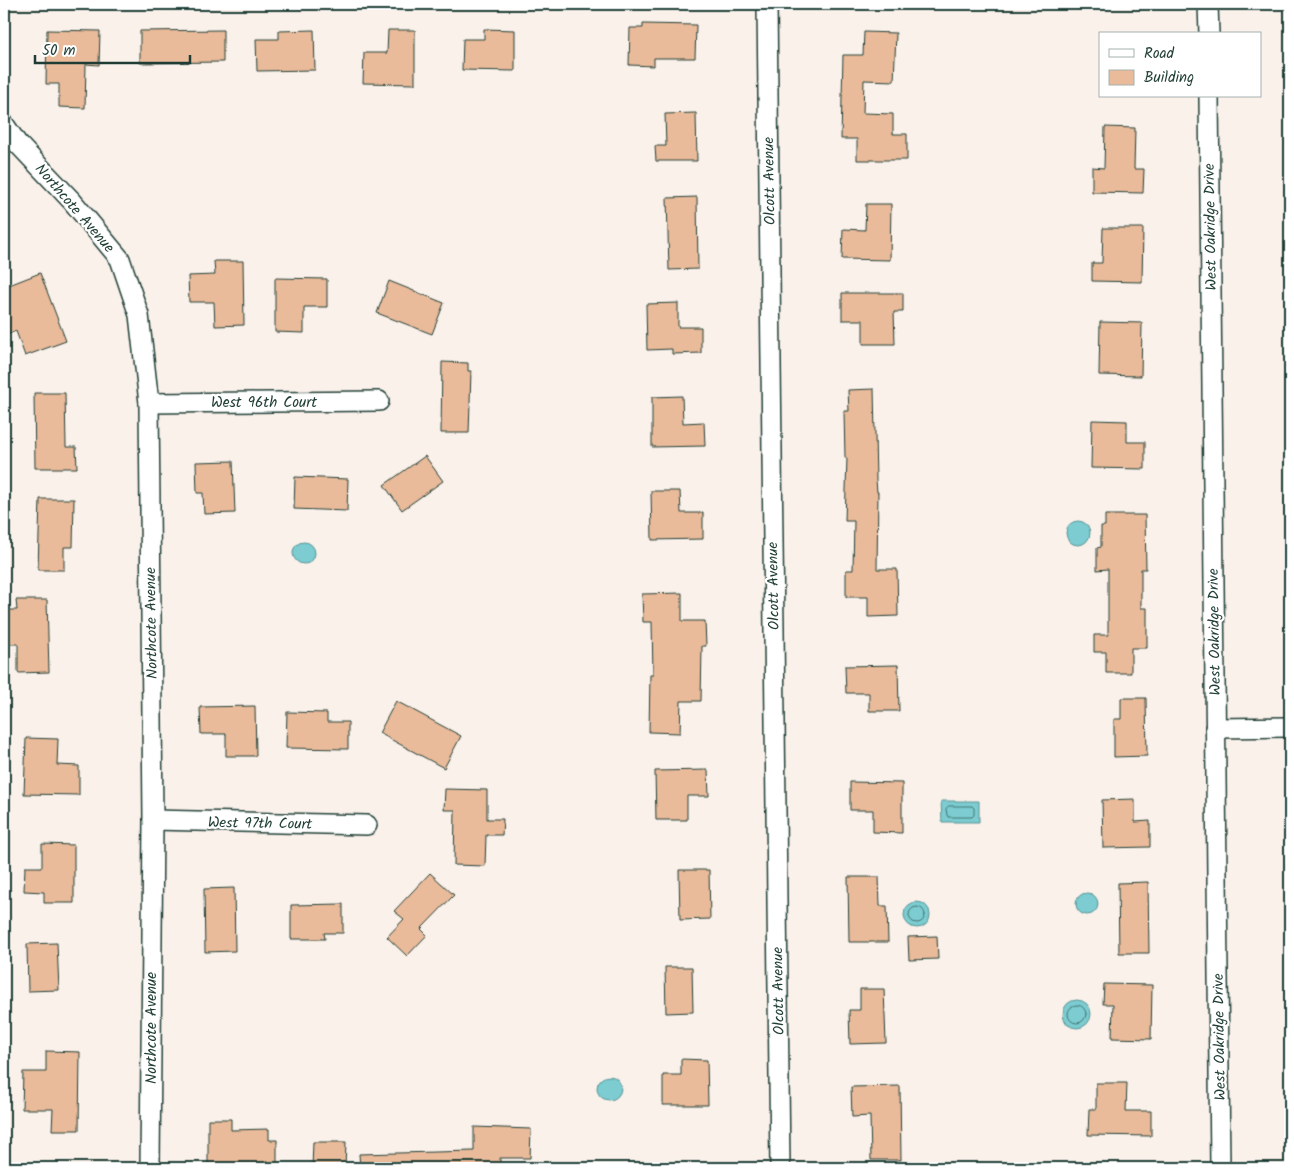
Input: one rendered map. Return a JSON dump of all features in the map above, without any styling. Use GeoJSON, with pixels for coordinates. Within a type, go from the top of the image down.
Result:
{"type":"FeatureCollection","features":[{"type":"Feature","properties":{"kind":"street","name":"Olcott Avenue"},"geometry":{"type":"LineString","coordinates":[[766,4],[780,1168]]}},
{"type":"Feature","properties":{"kind":"street"},"geometry":{"type":"LineString","coordinates":[[1208,4],[1208,32]]}},
{"type":"Feature","properties":{"kind":"street","name":"West Oakridge Drive"},"geometry":{"type":"LineString","coordinates":[[1209,98],[1220,1168]]}},
{"type":"Feature","properties":{"kind":"street","name":"Northcote Avenue"},"geometry":{"type":"LineString","coordinates":[[4,124],[17,143],[72,201],[120,259],[139,315],[149,403],[153,820],[150,1168]]}},
{"type":"Feature","properties":{"kind":"street","name":"West 96th Court"},"geometry":{"type":"LineString","coordinates":[[149,403],[379,401]]}},
{"type":"Feature","properties":{"kind":"street"},"geometry":{"type":"LineString","coordinates":[[1215,728],[1290,728]]}},
{"type":"Feature","properties":{"kind":"street","name":"West 97th Court"},"geometry":{"type":"LineString","coordinates":[[153,820],[368,826]]}},
{"type":"Feature","properties":{"kind":"water"},"geometry":{"type":"Polygon","coordinates":[[[1078,521],[1087,524],[1090,533],[1087,542],[1078,545],[1069,542],[1066,533],[1069,524],[1078,521]]]}},
{"type":"Feature","properties":{"kind":"water"},"geometry":{"type":"Polygon","coordinates":[[[304,542],[312,545],[315,553],[312,561],[304,564],[296,561],[293,553],[296,545],[304,542]]]}},
{"type":"Feature","properties":{"kind":"water"},"geometry":{"type":"Polygon","coordinates":[[[941,801],[979,801],[979,822],[942,822],[941,801]]]}},
{"type":"Feature","properties":{"kind":"water"},"geometry":{"type":"Polygon","coordinates":[[[1087,893],[1095,896],[1098,904],[1095,912],[1087,915],[1079,912],[1076,904],[1079,896],[1087,893]]]}},
{"type":"Feature","properties":{"kind":"water"},"geometry":{"type":"Polygon","coordinates":[[[917,902],[926,906],[930,915],[926,924],[917,928],[908,924],[904,915],[908,906],[917,902]]]}},
{"type":"Feature","properties":{"kind":"water"},"geometry":{"type":"Polygon","coordinates":[[[1077,1000],[1087,1004],[1091,1014],[1087,1024],[1077,1028],[1067,1024],[1063,1014],[1067,1004],[1077,1000]]]}},
{"type":"Feature","properties":{"kind":"water"},"geometry":{"type":"Polygon","coordinates":[[[609,1076],[618,1079],[621,1088],[618,1097],[609,1100],[600,1097],[597,1088],[600,1079],[609,1076]]]}},
{"type":"Feature","properties":{"kind":"building"},"geometry":{"type":"Polygon","coordinates":[[[643,24],[696,25],[695,58],[654,58],[654,66],[629,65],[630,28],[643,28],[643,24]]]}},
{"type":"Feature","properties":{"kind":"building"},"geometry":{"type":"Polygon","coordinates":[[[484,29],[515,30],[515,71],[462,70],[463,39],[484,39],[484,29]]]}},
{"type":"Feature","properties":{"kind":"building"},"geometry":{"type":"Polygon","coordinates":[[[47,30],[100,31],[99,65],[86,64],[85,108],[59,107],[59,84],[46,84],[47,30]]]}},
{"type":"Feature","properties":{"kind":"building"},"geometry":{"type":"Polygon","coordinates":[[[223,30],[223,62],[140,63],[140,31],[223,30]]]}},
{"type":"Feature","properties":{"kind":"building"},"geometry":{"type":"Polygon","coordinates":[[[314,30],[315,70],[257,71],[256,39],[279,39],[279,31],[314,30]]]}},
{"type":"Feature","properties":{"kind":"building"},"geometry":{"type":"Polygon","coordinates":[[[388,30],[415,30],[415,84],[363,83],[364,53],[387,53],[388,30]]]}},
{"type":"Feature","properties":{"kind":"building"},"geometry":{"type":"Polygon","coordinates":[[[864,32],[896,33],[894,81],[864,80],[863,113],[893,114],[893,134],[907,134],[907,160],[857,160],[857,139],[841,139],[843,55],[863,55],[864,32]]]}},
{"type":"Feature","properties":{"kind":"building"},"geometry":{"type":"Polygon","coordinates":[[[696,113],[697,161],[656,161],[655,146],[666,146],[665,114],[696,113]]]}},
{"type":"Feature","properties":{"kind":"building"},"geometry":{"type":"Polygon","coordinates":[[[1105,127],[1135,128],[1134,169],[1144,169],[1143,193],[1092,192],[1092,167],[1104,168],[1105,127]]]}},
{"type":"Feature","properties":{"kind":"building"},"geometry":{"type":"Polygon","coordinates":[[[697,197],[698,269],[669,270],[667,198],[697,197]]]}},
{"type":"Feature","properties":{"kind":"building"},"geometry":{"type":"Polygon","coordinates":[[[866,204],[891,204],[890,260],[842,259],[843,229],[865,230],[866,204]]]}},
{"type":"Feature","properties":{"kind":"building"},"geometry":{"type":"Polygon","coordinates":[[[1103,228],[1143,228],[1142,282],[1092,281],[1092,263],[1102,263],[1103,228]]]}},
{"type":"Feature","properties":{"kind":"building"},"geometry":{"type":"Polygon","coordinates":[[[214,261],[243,261],[244,325],[215,326],[214,302],[189,302],[188,276],[215,275],[214,261]]]}},
{"type":"Feature","properties":{"kind":"building"},"geometry":{"type":"Polygon","coordinates":[[[40,273],[66,341],[25,356],[16,331],[4,336],[4,287],[40,273]]]}},
{"type":"Feature","properties":{"kind":"building"},"geometry":{"type":"Polygon","coordinates":[[[275,278],[327,279],[327,307],[304,307],[304,333],[275,332],[275,278]]]}},
{"type":"Feature","properties":{"kind":"building"},"geometry":{"type":"Polygon","coordinates":[[[389,281],[444,303],[432,334],[377,313],[389,281]]]}},
{"type":"Feature","properties":{"kind":"building"},"geometry":{"type":"Polygon","coordinates":[[[842,293],[903,293],[903,312],[894,312],[895,344],[863,344],[863,320],[842,320],[842,293]]]}},
{"type":"Feature","properties":{"kind":"building"},"geometry":{"type":"Polygon","coordinates":[[[678,303],[678,327],[701,327],[701,353],[672,354],[672,349],[647,350],[646,304],[678,303]]]}},
{"type":"Feature","properties":{"kind":"building"},"geometry":{"type":"Polygon","coordinates":[[[1100,322],[1142,323],[1141,376],[1099,375],[1100,322]]]}},
{"type":"Feature","properties":{"kind":"building"},"geometry":{"type":"Polygon","coordinates":[[[442,362],[468,363],[468,371],[471,371],[469,433],[441,433],[442,362]]]}},
{"type":"Feature","properties":{"kind":"building"},"geometry":{"type":"Polygon","coordinates":[[[874,389],[876,480],[878,492],[877,569],[897,569],[898,616],[868,617],[868,597],[846,597],[846,570],[853,570],[854,521],[845,521],[847,458],[845,458],[844,411],[849,411],[848,390],[874,389]]]}},
{"type":"Feature","properties":{"kind":"building"},"geometry":{"type":"Polygon","coordinates":[[[34,393],[65,393],[66,447],[76,447],[77,468],[35,468],[34,393]]]}},
{"type":"Feature","properties":{"kind":"building"},"geometry":{"type":"Polygon","coordinates":[[[682,396],[683,423],[704,422],[705,446],[652,447],[652,397],[682,396]]]}},
{"type":"Feature","properties":{"kind":"building"},"geometry":{"type":"Polygon","coordinates":[[[1092,420],[1127,421],[1127,442],[1145,442],[1145,469],[1091,468],[1092,420]]]}},
{"type":"Feature","properties":{"kind":"building"},"geometry":{"type":"Polygon","coordinates":[[[425,456],[443,481],[402,510],[384,485],[425,456]]]}},
{"type":"Feature","properties":{"kind":"building"},"geometry":{"type":"Polygon","coordinates":[[[233,461],[235,513],[204,514],[203,493],[197,493],[196,462],[233,461]]]}},
{"type":"Feature","properties":{"kind":"building"},"geometry":{"type":"Polygon","coordinates":[[[295,477],[348,479],[347,511],[294,509],[295,477]]]}},
{"type":"Feature","properties":{"kind":"building"},"geometry":{"type":"Polygon","coordinates":[[[651,491],[680,491],[681,513],[703,513],[703,539],[652,540],[651,491]]]}},
{"type":"Feature","properties":{"kind":"building"},"geometry":{"type":"Polygon","coordinates":[[[40,499],[74,499],[73,547],[64,547],[64,570],[38,570],[40,499]]]}},
{"type":"Feature","properties":{"kind":"building"},"geometry":{"type":"Polygon","coordinates":[[[1105,515],[1145,515],[1146,569],[1141,569],[1141,608],[1147,608],[1147,648],[1131,648],[1131,673],[1106,673],[1106,652],[1094,652],[1094,635],[1108,635],[1108,569],[1097,570],[1097,548],[1101,547],[1101,526],[1105,526],[1105,515]]]}},
{"type":"Feature","properties":{"kind":"building"},"geometry":{"type":"Polygon","coordinates":[[[682,593],[682,621],[705,621],[706,646],[702,646],[701,701],[681,701],[680,733],[649,732],[650,675],[653,675],[652,622],[643,622],[642,594],[682,593]]]}},
{"type":"Feature","properties":{"kind":"building"},"geometry":{"type":"Polygon","coordinates":[[[16,600],[47,600],[49,672],[18,673],[18,644],[4,644],[4,610],[17,610],[16,600]]]}},
{"type":"Feature","properties":{"kind":"building"},"geometry":{"type":"Polygon","coordinates":[[[898,665],[899,711],[869,711],[869,693],[846,693],[845,666],[898,665]]]}},
{"type":"Feature","properties":{"kind":"building"},"geometry":{"type":"Polygon","coordinates":[[[1121,698],[1146,698],[1147,756],[1114,757],[1114,719],[1121,719],[1121,698]]]}},
{"type":"Feature","properties":{"kind":"building"},"geometry":{"type":"Polygon","coordinates":[[[396,701],[461,736],[444,768],[379,733],[396,701]]]}},
{"type":"Feature","properties":{"kind":"building"},"geometry":{"type":"Polygon","coordinates":[[[255,706],[256,756],[226,756],[226,734],[201,734],[200,707],[255,706]]]}},
{"type":"Feature","properties":{"kind":"building"},"geometry":{"type":"Polygon","coordinates":[[[287,712],[327,713],[327,722],[348,722],[348,749],[286,748],[287,712]]]}},
{"type":"Feature","properties":{"kind":"building"},"geometry":{"type":"Polygon","coordinates":[[[26,738],[58,739],[57,765],[79,766],[79,795],[24,794],[26,738]]]}},
{"type":"Feature","properties":{"kind":"building"},"geometry":{"type":"Polygon","coordinates":[[[708,770],[709,796],[687,796],[687,820],[656,820],[655,771],[708,770]]]}},
{"type":"Feature","properties":{"kind":"building"},"geometry":{"type":"Polygon","coordinates":[[[850,782],[902,783],[902,833],[873,832],[873,810],[850,810],[850,782]]]}},
{"type":"Feature","properties":{"kind":"building"},"geometry":{"type":"Polygon","coordinates":[[[445,789],[487,790],[487,819],[503,819],[502,835],[486,835],[485,866],[454,865],[455,810],[444,810],[445,789]]]}},
{"type":"Feature","properties":{"kind":"building"},"geometry":{"type":"Polygon","coordinates":[[[1135,799],[1135,822],[1150,821],[1150,847],[1103,848],[1102,800],[1135,799]]]}},
{"type":"Feature","properties":{"kind":"building"},"geometry":{"type":"Polygon","coordinates":[[[42,844],[74,845],[74,903],[44,903],[44,892],[24,891],[25,867],[42,867],[42,844]]]}},
{"type":"Feature","properties":{"kind":"building"},"geometry":{"type":"Polygon","coordinates":[[[679,870],[709,870],[710,919],[680,920],[679,870]]]}},
{"type":"Feature","properties":{"kind":"building"},"geometry":{"type":"Polygon","coordinates":[[[430,873],[454,895],[421,929],[427,935],[407,956],[387,937],[404,919],[394,911],[430,873]]]}},
{"type":"Feature","properties":{"kind":"building"},"geometry":{"type":"Polygon","coordinates":[[[848,877],[879,877],[880,906],[887,906],[888,942],[849,942],[848,877]]]}},
{"type":"Feature","properties":{"kind":"building"},"geometry":{"type":"Polygon","coordinates":[[[1148,882],[1149,953],[1119,953],[1118,883],[1148,882]]]}},
{"type":"Feature","properties":{"kind":"building"},"geometry":{"type":"Polygon","coordinates":[[[234,888],[235,951],[205,952],[204,889],[234,888]]]}},
{"type":"Feature","properties":{"kind":"building"},"geometry":{"type":"Polygon","coordinates":[[[343,904],[343,933],[324,933],[325,939],[291,939],[291,905],[343,904]]]}},
{"type":"Feature","properties":{"kind":"building"},"geometry":{"type":"Polygon","coordinates":[[[937,936],[938,959],[909,960],[908,937],[937,936]]]}},
{"type":"Feature","properties":{"kind":"building"},"geometry":{"type":"Polygon","coordinates":[[[57,943],[59,990],[28,991],[27,944],[57,943]]]}},
{"type":"Feature","properties":{"kind":"building"},"geometry":{"type":"Polygon","coordinates":[[[665,967],[692,967],[693,1012],[666,1013],[665,967]]]}},
{"type":"Feature","properties":{"kind":"building"},"geometry":{"type":"Polygon","coordinates":[[[1104,984],[1152,985],[1151,1039],[1112,1038],[1113,1004],[1103,1004],[1104,984]]]}},
{"type":"Feature","properties":{"kind":"building"},"geometry":{"type":"Polygon","coordinates":[[[860,989],[884,989],[886,1043],[850,1044],[849,1010],[860,1010],[860,989]]]}},
{"type":"Feature","properties":{"kind":"building"},"geometry":{"type":"Polygon","coordinates":[[[46,1051],[80,1052],[79,1130],[52,1130],[53,1109],[22,1109],[23,1072],[46,1072],[46,1051]]]}},
{"type":"Feature","properties":{"kind":"building"},"geometry":{"type":"Polygon","coordinates":[[[681,1059],[707,1060],[708,1105],[663,1105],[663,1075],[681,1075],[681,1059]]]}},
{"type":"Feature","properties":{"kind":"building"},"geometry":{"type":"Polygon","coordinates":[[[1096,1083],[1127,1083],[1126,1111],[1151,1111],[1151,1136],[1088,1135],[1089,1109],[1096,1109],[1096,1083]]]}},
{"type":"Feature","properties":{"kind":"building"},"geometry":{"type":"Polygon","coordinates":[[[900,1086],[901,1160],[871,1160],[870,1116],[852,1117],[851,1087],[900,1086]]]}},
{"type":"Feature","properties":{"kind":"building"},"geometry":{"type":"Polygon","coordinates":[[[208,1119],[231,1119],[231,1130],[269,1129],[269,1140],[277,1140],[277,1168],[208,1168],[208,1119]]]}},
{"type":"Feature","properties":{"kind":"building"},"geometry":{"type":"Polygon","coordinates":[[[474,1127],[531,1129],[530,1158],[500,1158],[500,1168],[360,1168],[359,1154],[474,1151],[474,1127]]]}},
{"type":"Feature","properties":{"kind":"building"},"geometry":{"type":"Polygon","coordinates":[[[313,1142],[346,1142],[345,1168],[312,1168],[313,1142]]]}}]}
